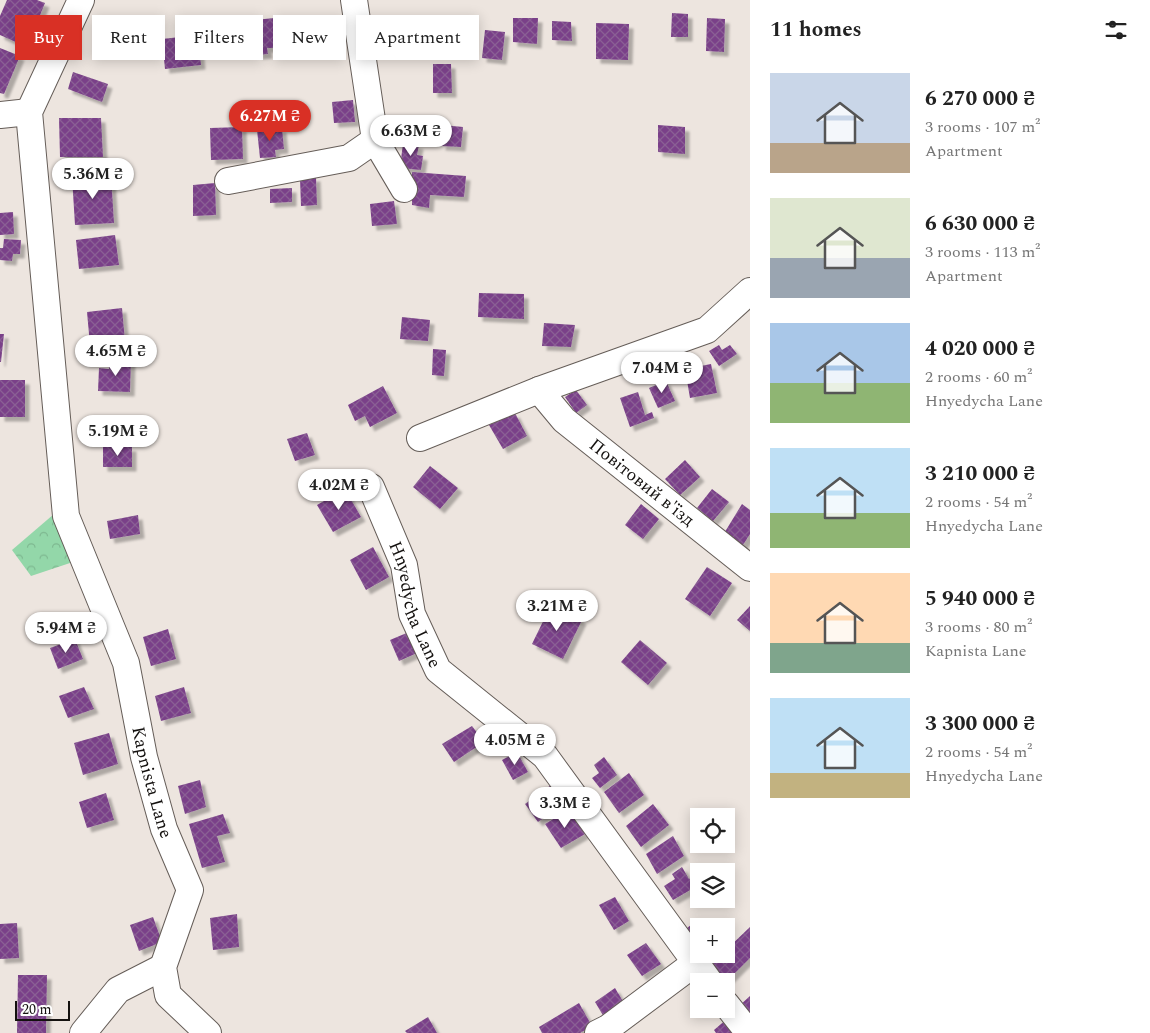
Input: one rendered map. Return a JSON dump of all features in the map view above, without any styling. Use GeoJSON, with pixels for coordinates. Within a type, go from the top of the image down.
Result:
{"type":"FeatureCollection","features":[{"type":"Feature","properties":{"kind":"street"},"geometry":{"type":"LineString","coordinates":[[0,115],[28,112],[81,0]]}},
{"type":"Feature","properties":{"kind":"street"},"geometry":{"type":"LineString","coordinates":[[354,0],[375,140],[404,189]]}},
{"type":"Feature","properties":{"kind":"street","name":"Kapnista Lane"},"geometry":{"type":"LineString","coordinates":[[28,112],[66,516],[126,662],[144,757],[164,829],[190,890],[163,967],[168,995],[208,1033]]}},
{"type":"Feature","properties":{"kind":"street"},"geometry":{"type":"LineString","coordinates":[[228,181],[350,158],[375,140]]}},
{"type":"Feature","properties":{"kind":"street"},"geometry":{"type":"LineString","coordinates":[[420,438],[539,390],[707,330],[750,292]]}},
{"type":"Feature","properties":{"kind":"street","name":"Повітовий в'їзд"},"geometry":{"type":"LineString","coordinates":[[539,390],[564,420],[750,568]]}},
{"type":"Feature","properties":{"kind":"street","name":"Hnyedycha Lane"},"geometry":{"type":"LineString","coordinates":[[371,487],[404,565],[412,614],[438,670],[545,756],[702,972]]}},
{"type":"Feature","properties":{"kind":"street"},"geometry":{"type":"LineString","coordinates":[[83,1033],[118,990],[163,967]]}},
{"type":"Feature","properties":{"kind":"street"},"geometry":{"type":"LineString","coordinates":[[598,1033],[702,972]]}},
{"type":"Feature","properties":{"kind":"street"},"geometry":{"type":"LineString","coordinates":[[735,1015],[749,1033]]}},
{"type":"Feature","properties":{"kind":"green space"},"geometry":{"type":"Polygon","coordinates":[[[54,514],[76,561],[31,576],[12,550],[54,514]]]}},
{"type":"Feature","properties":{"kind":"building"},"geometry":{"type":"Polygon","coordinates":[[[7,0],[37,0],[45,3],[40,15],[15,15],[15,42],[0,35],[0,16],[7,0]]]}},
{"type":"Feature","properties":{"kind":"building"},"geometry":{"type":"Polygon","coordinates":[[[672,13],[688,14],[688,37],[671,37],[672,13]]]}},
{"type":"Feature","properties":{"kind":"building"},"geometry":{"type":"Polygon","coordinates":[[[273,18],[273,48],[267,48],[268,54],[263,54],[263,19],[273,18]]]}},
{"type":"Feature","properties":{"kind":"building"},"geometry":{"type":"Polygon","coordinates":[[[513,18],[538,18],[537,44],[513,42],[513,18]]]}},
{"type":"Feature","properties":{"kind":"building"},"geometry":{"type":"Polygon","coordinates":[[[707,18],[725,19],[724,52],[706,51],[707,18]]]}},
{"type":"Feature","properties":{"kind":"building"},"geometry":{"type":"Polygon","coordinates":[[[552,21],[571,22],[572,41],[552,40],[552,21]]]}},
{"type":"Feature","properties":{"kind":"building"},"geometry":{"type":"Polygon","coordinates":[[[596,23],[629,24],[628,60],[596,59],[596,23]]]}},
{"type":"Feature","properties":{"kind":"building"},"geometry":{"type":"Polygon","coordinates":[[[485,30],[505,32],[502,60],[482,58],[485,30]]]}},
{"type":"Feature","properties":{"kind":"building"},"geometry":{"type":"Polygon","coordinates":[[[175,38],[175,60],[200,60],[201,65],[165,69],[165,39],[175,38]]]}},
{"type":"Feature","properties":{"kind":"building"},"geometry":{"type":"Polygon","coordinates":[[[0,48],[15,54],[15,60],[18,60],[4,94],[0,93],[0,48]]]}},
{"type":"Feature","properties":{"kind":"building"},"geometry":{"type":"Polygon","coordinates":[[[433,64],[451,64],[452,93],[433,93],[433,64]]]}},
{"type":"Feature","properties":{"kind":"building"},"geometry":{"type":"Polygon","coordinates":[[[73,72],[108,84],[102,102],[68,89],[73,72]]]}},
{"type":"Feature","properties":{"kind":"building"},"geometry":{"type":"Polygon","coordinates":[[[353,100],[355,122],[334,123],[332,102],[353,100]]]}},
{"type":"Feature","properties":{"kind":"building"},"geometry":{"type":"Polygon","coordinates":[[[59,118],[101,118],[103,157],[60,157],[59,118]]]}},
{"type":"Feature","properties":{"kind":"building"},"geometry":{"type":"Polygon","coordinates":[[[443,125],[463,127],[461,147],[441,146],[443,125]]]}},
{"type":"Feature","properties":{"kind":"building"},"geometry":{"type":"Polygon","coordinates":[[[658,125],[685,127],[685,154],[658,152],[658,125]]]}},
{"type":"Feature","properties":{"kind":"building"},"geometry":{"type":"Polygon","coordinates":[[[242,127],[243,159],[211,160],[210,128],[242,127]]]}},
{"type":"Feature","properties":{"kind":"building"},"geometry":{"type":"Polygon","coordinates":[[[282,128],[284,149],[275,150],[276,157],[260,158],[257,130],[282,128]]]}},
{"type":"Feature","properties":{"kind":"building"},"geometry":{"type":"Polygon","coordinates":[[[403,143],[419,145],[417,155],[423,156],[421,170],[400,168],[403,143]]]}},
{"type":"Feature","properties":{"kind":"building"},"geometry":{"type":"Polygon","coordinates":[[[412,172],[466,176],[464,197],[430,195],[429,208],[412,205],[412,172]]]}},
{"type":"Feature","properties":{"kind":"building"},"geometry":{"type":"Polygon","coordinates":[[[111,175],[114,223],[75,225],[72,177],[111,175]]]}},
{"type":"Feature","properties":{"kind":"building"},"geometry":{"type":"Polygon","coordinates":[[[316,177],[317,205],[301,206],[300,178],[316,177]]]}},
{"type":"Feature","properties":{"kind":"building"},"geometry":{"type":"Polygon","coordinates":[[[215,183],[216,215],[193,216],[193,185],[215,183]]]}},
{"type":"Feature","properties":{"kind":"building"},"geometry":{"type":"Polygon","coordinates":[[[292,188],[292,202],[270,203],[270,189],[292,188]]]}},
{"type":"Feature","properties":{"kind":"building"},"geometry":{"type":"Polygon","coordinates":[[[394,201],[397,224],[372,226],[370,204],[394,201]]]}},
{"type":"Feature","properties":{"kind":"building"},"geometry":{"type":"Polygon","coordinates":[[[13,212],[14,234],[0,235],[0,213],[13,212]]]}},
{"type":"Feature","properties":{"kind":"building"},"geometry":{"type":"Polygon","coordinates":[[[115,235],[119,265],[79,269],[76,240],[115,235]]]}},
{"type":"Feature","properties":{"kind":"building"},"geometry":{"type":"Polygon","coordinates":[[[4,239],[21,240],[20,254],[13,254],[12,261],[0,260],[0,248],[3,248],[4,239]]]}},
{"type":"Feature","properties":{"kind":"building"},"geometry":{"type":"Polygon","coordinates":[[[479,293],[524,294],[524,319],[478,317],[479,293]]]}},
{"type":"Feature","properties":{"kind":"building"},"geometry":{"type":"Polygon","coordinates":[[[122,308],[125,341],[90,345],[87,312],[122,308]]]}},
{"type":"Feature","properties":{"kind":"building"},"geometry":{"type":"Polygon","coordinates":[[[402,317],[430,320],[428,341],[400,339],[402,317]]]}},
{"type":"Feature","properties":{"kind":"building"},"geometry":{"type":"Polygon","coordinates":[[[544,323],[575,325],[571,347],[542,346],[544,323]]]}},
{"type":"Feature","properties":{"kind":"building"},"geometry":{"type":"Polygon","coordinates":[[[0,334],[4,334],[1,362],[0,362],[0,334]]]}},
{"type":"Feature","properties":{"kind":"building"},"geometry":{"type":"Polygon","coordinates":[[[719,345],[722,350],[730,345],[737,354],[719,366],[709,351],[719,345]]]}},
{"type":"Feature","properties":{"kind":"building"},"geometry":{"type":"Polygon","coordinates":[[[433,349],[446,350],[444,376],[432,375],[433,349]]]}},
{"type":"Feature","properties":{"kind":"building"},"geometry":{"type":"Polygon","coordinates":[[[110,359],[131,359],[130,392],[98,391],[99,368],[109,369],[110,359]]]}},
{"type":"Feature","properties":{"kind":"building"},"geometry":{"type":"Polygon","coordinates":[[[711,364],[717,393],[690,398],[685,369],[711,364]]]}},
{"type":"Feature","properties":{"kind":"building"},"geometry":{"type":"Polygon","coordinates":[[[0,380],[25,380],[25,417],[0,417],[0,380]]]}},
{"type":"Feature","properties":{"kind":"building"},"geometry":{"type":"Polygon","coordinates":[[[666,381],[675,401],[658,408],[649,388],[666,381]]]}},
{"type":"Feature","properties":{"kind":"building"},"geometry":{"type":"Polygon","coordinates":[[[383,386],[397,413],[370,427],[365,416],[355,421],[348,405],[383,386]]]}},
{"type":"Feature","properties":{"kind":"building"},"geometry":{"type":"Polygon","coordinates":[[[576,390],[587,405],[576,413],[565,397],[576,390]]]}},
{"type":"Feature","properties":{"kind":"building"},"geometry":{"type":"Polygon","coordinates":[[[638,392],[645,415],[652,412],[654,418],[630,427],[620,398],[638,392]]]}},
{"type":"Feature","properties":{"kind":"building"},"geometry":{"type":"Polygon","coordinates":[[[515,413],[527,436],[503,449],[489,425],[515,413]]]}},
{"type":"Feature","properties":{"kind":"building"},"geometry":{"type":"Polygon","coordinates":[[[307,433],[315,455],[295,461],[287,439],[307,433]]]}},
{"type":"Feature","properties":{"kind":"building"},"geometry":{"type":"Polygon","coordinates":[[[103,447],[132,447],[132,467],[103,467],[103,447]]]}},
{"type":"Feature","properties":{"kind":"building"},"geometry":{"type":"Polygon","coordinates":[[[685,460],[700,477],[680,495],[665,479],[685,460]]]}},
{"type":"Feature","properties":{"kind":"building"},"geometry":{"type":"Polygon","coordinates":[[[430,466],[458,488],[440,509],[413,487],[430,466]]]}},
{"type":"Feature","properties":{"kind":"building"},"geometry":{"type":"Polygon","coordinates":[[[345,489],[361,517],[333,532],[317,505],[345,489]]]}},
{"type":"Feature","properties":{"kind":"building"},"geometry":{"type":"Polygon","coordinates":[[[712,489],[729,502],[713,521],[697,508],[712,489]]]}},
{"type":"Feature","properties":{"kind":"building"},"geometry":{"type":"Polygon","coordinates":[[[641,504],[659,519],[643,539],[625,525],[641,504]]]}},
{"type":"Feature","properties":{"kind":"building"},"geometry":{"type":"Polygon","coordinates":[[[742,504],[750,510],[750,534],[741,548],[723,535],[742,504]]]}},
{"type":"Feature","properties":{"kind":"building"},"geometry":{"type":"Polygon","coordinates":[[[138,515],[140,534],[110,539],[107,521],[138,515]]]}},
{"type":"Feature","properties":{"kind":"building"},"geometry":{"type":"Polygon","coordinates":[[[373,547],[389,577],[366,590],[350,560],[373,547]]]}},
{"type":"Feature","properties":{"kind":"building"},"geometry":{"type":"Polygon","coordinates":[[[707,567],[732,583],[710,616],[685,599],[707,567]]]}},
{"type":"Feature","properties":{"kind":"building"},"geometry":{"type":"Polygon","coordinates":[[[551,605],[582,620],[563,659],[532,644],[551,605]]]}},
{"type":"Feature","properties":{"kind":"building"},"geometry":{"type":"Polygon","coordinates":[[[750,606],[750,631],[737,620],[750,606]]]}},
{"type":"Feature","properties":{"kind":"building"},"geometry":{"type":"Polygon","coordinates":[[[168,629],[176,659],[151,666],[143,637],[168,629]]]}},
{"type":"Feature","properties":{"kind":"building"},"geometry":{"type":"Polygon","coordinates":[[[409,632],[417,653],[399,661],[390,640],[409,632]]]}},
{"type":"Feature","properties":{"kind":"building"},"geometry":{"type":"Polygon","coordinates":[[[75,639],[83,659],[58,669],[50,648],[75,639]]]}},
{"type":"Feature","properties":{"kind":"building"},"geometry":{"type":"Polygon","coordinates":[[[640,640],[667,663],[648,685],[621,662],[640,640]]]}},
{"type":"Feature","properties":{"kind":"building"},"geometry":{"type":"Polygon","coordinates":[[[84,687],[94,709],[68,718],[59,696],[84,687]]]}},
{"type":"Feature","properties":{"kind":"building"},"geometry":{"type":"Polygon","coordinates":[[[184,687],[191,713],[161,721],[155,696],[184,687]]]}},
{"type":"Feature","properties":{"kind":"building"},"geometry":{"type":"Polygon","coordinates":[[[472,726],[484,742],[454,762],[442,744],[472,726]]]}},
{"type":"Feature","properties":{"kind":"building"},"geometry":{"type":"Polygon","coordinates":[[[109,733],[118,764],[83,775],[74,743],[109,733]]]}},
{"type":"Feature","properties":{"kind":"building"},"geometry":{"type":"Polygon","coordinates":[[[517,752],[528,772],[513,780],[502,760],[517,752]]]}},
{"type":"Feature","properties":{"kind":"building"},"geometry":{"type":"Polygon","coordinates":[[[604,757],[617,775],[600,788],[592,778],[599,773],[594,765],[604,757]]]}},
{"type":"Feature","properties":{"kind":"building"},"geometry":{"type":"Polygon","coordinates":[[[629,773],[644,795],[619,813],[604,792],[629,773]]]}},
{"type":"Feature","properties":{"kind":"building"},"geometry":{"type":"Polygon","coordinates":[[[200,780],[206,807],[185,814],[178,786],[200,780]]]}},
{"type":"Feature","properties":{"kind":"building"},"geometry":{"type":"Polygon","coordinates":[[[554,783],[567,802],[538,822],[525,804],[554,783]]]}},
{"type":"Feature","properties":{"kind":"building"},"geometry":{"type":"Polygon","coordinates":[[[106,793],[114,820],[87,828],[79,802],[106,793]]]}},
{"type":"Feature","properties":{"kind":"building"},"geometry":{"type":"Polygon","coordinates":[[[653,804],[669,825],[641,847],[626,826],[653,804]]]}},
{"type":"Feature","properties":{"kind":"building"},"geometry":{"type":"Polygon","coordinates":[[[570,809],[585,834],[561,848],[545,824],[570,809]]]}},
{"type":"Feature","properties":{"kind":"building"},"geometry":{"type":"Polygon","coordinates":[[[223,814],[230,833],[217,836],[225,862],[202,868],[189,824],[223,814]]]}},
{"type":"Feature","properties":{"kind":"building"},"geometry":{"type":"Polygon","coordinates":[[[673,836],[684,856],[657,874],[646,854],[673,836]]]}},
{"type":"Feature","properties":{"kind":"building"},"geometry":{"type":"Polygon","coordinates":[[[682,867],[690,878],[690,890],[673,900],[664,886],[675,879],[672,874],[682,867]]]}},
{"type":"Feature","properties":{"kind":"building"},"geometry":{"type":"Polygon","coordinates":[[[615,897],[629,921],[614,930],[599,905],[615,897]]]}},
{"type":"Feature","properties":{"kind":"building"},"geometry":{"type":"Polygon","coordinates":[[[237,914],[239,947],[213,950],[210,918],[237,914]]]}},
{"type":"Feature","properties":{"kind":"building"},"geometry":{"type":"Polygon","coordinates":[[[153,917],[162,942],[139,951],[130,925],[153,917]]]}},
{"type":"Feature","properties":{"kind":"building"},"geometry":{"type":"Polygon","coordinates":[[[17,923],[19,958],[0,959],[0,924],[17,923]]]}},
{"type":"Feature","properties":{"kind":"building"},"geometry":{"type":"Polygon","coordinates":[[[690,926],[690,941],[683,931],[690,926]]]}},
{"type":"Feature","properties":{"kind":"building"},"geometry":{"type":"Polygon","coordinates":[[[750,927],[750,958],[735,973],[709,973],[706,970],[713,963],[735,963],[735,941],[750,927]]]}},
{"type":"Feature","properties":{"kind":"building"},"geometry":{"type":"Polygon","coordinates":[[[646,943],[661,964],[642,976],[627,955],[646,943]]]}},
{"type":"Feature","properties":{"kind":"building"},"geometry":{"type":"Polygon","coordinates":[[[18,975],[47,975],[46,1033],[17,1033],[18,975]]]}},
{"type":"Feature","properties":{"kind":"building"},"geometry":{"type":"Polygon","coordinates":[[[615,988],[627,1008],[607,1022],[595,1002],[615,988]]]}},
{"type":"Feature","properties":{"kind":"building"},"geometry":{"type":"Polygon","coordinates":[[[750,996],[750,1018],[739,1006],[750,996]]]}},
{"type":"Feature","properties":{"kind":"building"},"geometry":{"type":"Polygon","coordinates":[[[579,1003],[592,1026],[580,1033],[542,1033],[539,1027],[579,1003]]]}},
{"type":"Feature","properties":{"kind":"building"},"geometry":{"type":"Polygon","coordinates":[[[428,1017],[437,1033],[407,1033],[405,1031],[428,1017]]]}},
{"type":"Feature","properties":{"kind":"building"},"geometry":{"type":"Polygon","coordinates":[[[728,1018],[737,1033],[716,1033],[714,1030],[728,1018]]]}}]}
